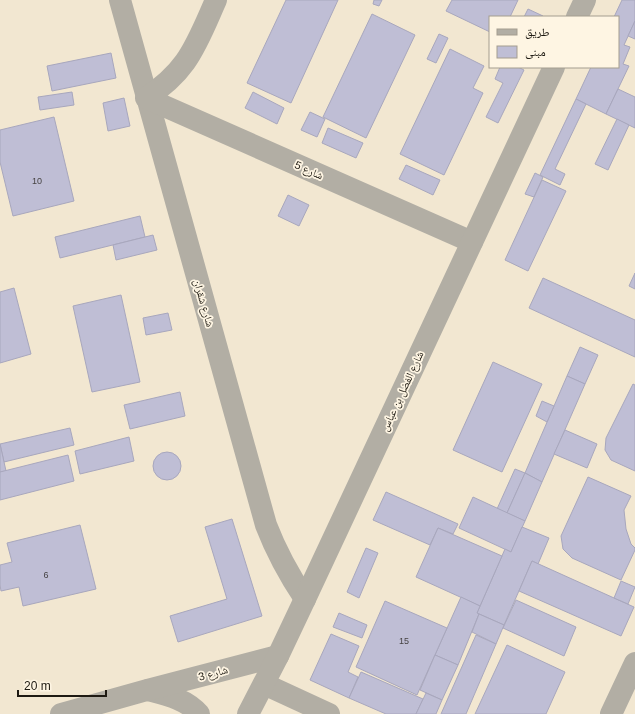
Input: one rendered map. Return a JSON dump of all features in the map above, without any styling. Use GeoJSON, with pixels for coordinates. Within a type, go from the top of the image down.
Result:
{"type":"FeatureCollection","features":[{"type":"Feature","properties":{"kind":"street","name":"شارع شقران"},"geometry":{"type":"LineString","coordinates":[[120,0],[146,98],[266,525],[283,564],[305,599]]}},
{"type":"Feature","properties":{"kind":"street"},"geometry":{"type":"LineString","coordinates":[[146,98],[165,84],[185,61],[194,46],[216,0]]}},
{"type":"Feature","properties":{"kind":"street"},"geometry":{"type":"LineString","coordinates":[[577,16],[585,0]]}},
{"type":"Feature","properties":{"kind":"street","name":"شارع الفضل بن عباس"},"geometry":{"type":"LineString","coordinates":[[248,714],[305,599],[554,68]]}},
{"type":"Feature","properties":{"kind":"street","name":"شارع 5"},"geometry":{"type":"LineString","coordinates":[[146,98],[472,242]]}},
{"type":"Feature","properties":{"kind":"street","name":"شارع 3"},"geometry":{"type":"LineString","coordinates":[[61,714],[278,656]]}},
{"type":"Feature","properties":{"kind":"street"},"geometry":{"type":"LineString","coordinates":[[611,714],[635,663]]}},
{"type":"Feature","properties":{"kind":"street"},"geometry":{"type":"LineString","coordinates":[[264,684],[329,714]]}},
{"type":"Feature","properties":{"kind":"street","name":"شارع 3"},"geometry":{"type":"LineString","coordinates":[[147,690],[171,696],[185,702],[199,714]]}},
{"type":"Feature","properties":{"kind":"building"},"geometry":{"type":"Polygon","coordinates":[[[286,0],[338,0],[291,103],[247,83],[286,0]]]}},
{"type":"Feature","properties":{"kind":"building"},"geometry":{"type":"Polygon","coordinates":[[[374,0],[382,0],[379,6],[373,4],[374,0]]]}},
{"type":"Feature","properties":{"kind":"building"},"geometry":{"type":"Polygon","coordinates":[[[452,0],[518,0],[510,16],[489,16],[489,32],[446,11],[452,0]]]}},
{"type":"Feature","properties":{"kind":"building"},"geometry":{"type":"Polygon","coordinates":[[[622,0],[635,0],[635,21],[624,45],[630,47],[623,64],[629,66],[606,114],[576,99],[591,68],[619,68],[619,16],[614,16],[622,0]]]}},
{"type":"Feature","properties":{"kind":"building"},"geometry":{"type":"Polygon","coordinates":[[[528,9],[543,16],[524,16],[528,9]]]}},
{"type":"Feature","properties":{"kind":"building"},"geometry":{"type":"Polygon","coordinates":[[[372,14],[415,35],[366,138],[323,117],[372,14]]]}},
{"type":"Feature","properties":{"kind":"building"},"geometry":{"type":"Polygon","coordinates":[[[635,21],[635,39],[628,36],[635,21]]]}},
{"type":"Feature","properties":{"kind":"building"},"geometry":{"type":"Polygon","coordinates":[[[439,34],[448,38],[436,63],[427,59],[439,34]]]}},
{"type":"Feature","properties":{"kind":"building"},"geometry":{"type":"Polygon","coordinates":[[[450,49],[484,66],[473,88],[483,93],[444,175],[400,154],[450,49]]]}},
{"type":"Feature","properties":{"kind":"building"},"geometry":{"type":"Polygon","coordinates":[[[111,53],[116,78],[52,91],[47,66],[111,53]]]}},
{"type":"Feature","properties":{"kind":"building"},"geometry":{"type":"Polygon","coordinates":[[[500,68],[520,68],[524,70],[498,123],[486,117],[503,83],[495,79],[500,68]]]}},
{"type":"Feature","properties":{"kind":"building"},"geometry":{"type":"Polygon","coordinates":[[[618,89],[635,97],[635,128],[606,114],[618,89]]]}},
{"type":"Feature","properties":{"kind":"building"},"geometry":{"type":"Polygon","coordinates":[[[72,92],[74,105],[40,110],[38,97],[72,92]]]}},
{"type":"Feature","properties":{"kind":"building"},"geometry":{"type":"Polygon","coordinates":[[[253,92],[284,108],[277,124],[245,108],[253,92]]]}},
{"type":"Feature","properties":{"kind":"building"},"geometry":{"type":"Polygon","coordinates":[[[124,98],[130,126],[108,131],[103,103],[124,98]]]}},
{"type":"Feature","properties":{"kind":"building"},"geometry":{"type":"Polygon","coordinates":[[[576,99],[586,104],[555,169],[565,174],[560,185],[540,175],[576,99]]]}},
{"type":"Feature","properties":{"kind":"building"},"geometry":{"type":"Polygon","coordinates":[[[310,112],[325,119],[317,137],[301,130],[310,112]]]}},
{"type":"Feature","properties":{"kind":"building"},"geometry":{"type":"Polygon","coordinates":[[[54,117],[74,201],[13,216],[0,162],[0,130],[54,117]]]}},
{"type":"Feature","properties":{"kind":"building"},"geometry":{"type":"Polygon","coordinates":[[[617,119],[629,125],[608,170],[595,164],[617,119]]]}},
{"type":"Feature","properties":{"kind":"building"},"geometry":{"type":"Polygon","coordinates":[[[328,128],[363,143],[356,158],[322,143],[328,128]]]}},
{"type":"Feature","properties":{"kind":"building"},"geometry":{"type":"Polygon","coordinates":[[[406,165],[440,180],[433,195],[399,179],[406,165]]]}},
{"type":"Feature","properties":{"kind":"building"},"geometry":{"type":"Polygon","coordinates":[[[535,173],[543,177],[534,197],[525,194],[535,173]]]}},
{"type":"Feature","properties":{"kind":"building"},"geometry":{"type":"Polygon","coordinates":[[[542,180],[566,191],[528,271],[505,260],[542,180]]]}},
{"type":"Feature","properties":{"kind":"building"},"geometry":{"type":"Polygon","coordinates":[[[288,195],[309,205],[299,226],[278,216],[288,195]]]}},
{"type":"Feature","properties":{"kind":"building"},"geometry":{"type":"Polygon","coordinates":[[[140,216],[145,237],[60,258],[55,237],[140,216]]]}},
{"type":"Feature","properties":{"kind":"building"},"geometry":{"type":"Polygon","coordinates":[[[153,235],[157,250],[116,260],[113,245],[153,235]]]}},
{"type":"Feature","properties":{"kind":"building"},"geometry":{"type":"Polygon","coordinates":[[[635,273],[635,289],[629,286],[635,273]]]}},
{"type":"Feature","properties":{"kind":"building"},"geometry":{"type":"Polygon","coordinates":[[[543,278],[635,320],[635,357],[529,308],[543,278]]]}},
{"type":"Feature","properties":{"kind":"building"},"geometry":{"type":"Polygon","coordinates":[[[14,288],[31,354],[0,363],[0,292],[14,288]]]}},
{"type":"Feature","properties":{"kind":"building"},"geometry":{"type":"Polygon","coordinates":[[[121,295],[140,382],[92,392],[73,306],[121,295]]]}},
{"type":"Feature","properties":{"kind":"building"},"geometry":{"type":"Polygon","coordinates":[[[168,313],[172,330],[146,335],[143,318],[168,313]]]}},
{"type":"Feature","properties":{"kind":"building"},"geometry":{"type":"Polygon","coordinates":[[[580,347],[598,355],[585,384],[567,376],[580,347]]]}},
{"type":"Feature","properties":{"kind":"building"},"geometry":{"type":"Polygon","coordinates":[[[493,362],[542,384],[502,472],[453,450],[493,362]]]}},
{"type":"Feature","properties":{"kind":"building"},"geometry":{"type":"Polygon","coordinates":[[[567,376],[585,384],[542,482],[525,473],[567,376]]]}},
{"type":"Feature","properties":{"kind":"building"},"geometry":{"type":"Polygon","coordinates":[[[633,384],[635,385],[635,471],[611,460],[605,450],[606,438],[633,384]]]}},
{"type":"Feature","properties":{"kind":"building"},"geometry":{"type":"Polygon","coordinates":[[[180,392],[185,416],[130,429],[124,405],[180,392]]]}},
{"type":"Feature","properties":{"kind":"building"},"geometry":{"type":"Polygon","coordinates":[[[542,401],[554,406],[547,422],[536,416],[542,401]]]}},
{"type":"Feature","properties":{"kind":"building"},"geometry":{"type":"Polygon","coordinates":[[[70,428],[74,445],[4,462],[0,444],[70,428]]]}},
{"type":"Feature","properties":{"kind":"building"},"geometry":{"type":"Polygon","coordinates":[[[565,430],[597,444],[587,468],[554,454],[565,430]]]}},
{"type":"Feature","properties":{"kind":"building"},"geometry":{"type":"Polygon","coordinates":[[[129,437],[134,461],[80,474],[75,451],[129,437]]]}},
{"type":"Feature","properties":{"kind":"building"},"geometry":{"type":"Polygon","coordinates":[[[0,444],[6,471],[0,472],[0,444]]]}},
{"type":"Feature","properties":{"kind":"building"},"geometry":{"type":"Polygon","coordinates":[[[167,452],[177,456],[181,466],[177,476],[167,480],[157,476],[153,466],[157,456],[167,452]]]}},
{"type":"Feature","properties":{"kind":"building"},"geometry":{"type":"Polygon","coordinates":[[[68,455],[74,481],[0,500],[0,472],[68,455]]]}},
{"type":"Feature","properties":{"kind":"building"},"geometry":{"type":"Polygon","coordinates":[[[515,469],[525,473],[507,513],[497,509],[515,469]]]}},
{"type":"Feature","properties":{"kind":"building"},"geometry":{"type":"Polygon","coordinates":[[[525,473],[542,482],[525,521],[507,513],[525,473]]]}},
{"type":"Feature","properties":{"kind":"building"},"geometry":{"type":"Polygon","coordinates":[[[588,477],[631,496],[624,510],[626,529],[631,544],[635,550],[621,580],[572,558],[563,549],[561,536],[588,477]]]}},
{"type":"Feature","properties":{"kind":"building"},"geometry":{"type":"Polygon","coordinates":[[[386,492],[458,524],[453,534],[438,528],[430,545],[373,520],[386,492]]]}},
{"type":"Feature","properties":{"kind":"building"},"geometry":{"type":"Polygon","coordinates":[[[473,497],[525,521],[511,552],[459,528],[473,497]]]}},
{"type":"Feature","properties":{"kind":"building"},"geometry":{"type":"Polygon","coordinates":[[[232,519],[262,616],[178,642],[170,616],[227,599],[205,527],[232,519]]]}},
{"type":"Feature","properties":{"kind":"building"},"geometry":{"type":"Polygon","coordinates":[[[80,525],[96,589],[23,606],[19,587],[1,591],[0,565],[12,562],[7,543],[80,525]]]}},
{"type":"Feature","properties":{"kind":"building"},"geometry":{"type":"Polygon","coordinates":[[[522,527],[549,538],[538,564],[532,561],[504,625],[477,613],[505,549],[511,552],[522,527]]]}},
{"type":"Feature","properties":{"kind":"building"},"geometry":{"type":"Polygon","coordinates":[[[438,528],[502,556],[480,606],[416,577],[438,528]]]}},
{"type":"Feature","properties":{"kind":"building"},"geometry":{"type":"Polygon","coordinates":[[[366,548],[378,553],[359,598],[347,592],[366,548]]]}},
{"type":"Feature","properties":{"kind":"building"},"geometry":{"type":"Polygon","coordinates":[[[532,561],[634,607],[621,636],[519,591],[532,561]]]}},
{"type":"Feature","properties":{"kind":"building"},"geometry":{"type":"Polygon","coordinates":[[[621,581],[635,587],[628,604],[614,598],[621,581]]]}},
{"type":"Feature","properties":{"kind":"building"},"geometry":{"type":"Polygon","coordinates":[[[461,597],[480,606],[477,613],[479,614],[458,665],[435,655],[461,597]]]}},
{"type":"Feature","properties":{"kind":"building"},"geometry":{"type":"Polygon","coordinates":[[[516,600],[576,627],[564,656],[503,628],[516,600]]]}},
{"type":"Feature","properties":{"kind":"building"},"geometry":{"type":"Polygon","coordinates":[[[385,601],[447,628],[417,695],[356,667],[385,601]]]}},
{"type":"Feature","properties":{"kind":"building"},"geometry":{"type":"Polygon","coordinates":[[[339,613],[367,625],[362,638],[333,627],[339,613]]]}},
{"type":"Feature","properties":{"kind":"building"},"geometry":{"type":"Polygon","coordinates":[[[479,614],[504,625],[496,644],[472,632],[479,614]]]}},
{"type":"Feature","properties":{"kind":"building"},"geometry":{"type":"Polygon","coordinates":[[[331,634],[359,646],[348,672],[358,677],[349,698],[310,680],[331,634]]]}},
{"type":"Feature","properties":{"kind":"building"},"geometry":{"type":"Polygon","coordinates":[[[476,635],[496,644],[466,714],[441,714],[476,635]]]}},
{"type":"Feature","properties":{"kind":"building"},"geometry":{"type":"Polygon","coordinates":[[[507,645],[565,672],[546,714],[475,714],[507,645]]]}},
{"type":"Feature","properties":{"kind":"building"},"geometry":{"type":"Polygon","coordinates":[[[435,655],[458,665],[442,700],[420,690],[435,655]]]}},
{"type":"Feature","properties":{"kind":"building"},"geometry":{"type":"Polygon","coordinates":[[[361,672],[423,699],[416,714],[386,714],[349,698],[361,672]]]}},
{"type":"Feature","properties":{"kind":"building"},"geometry":{"type":"Polygon","coordinates":[[[426,693],[442,700],[436,714],[416,714],[426,693]]]}}]}
